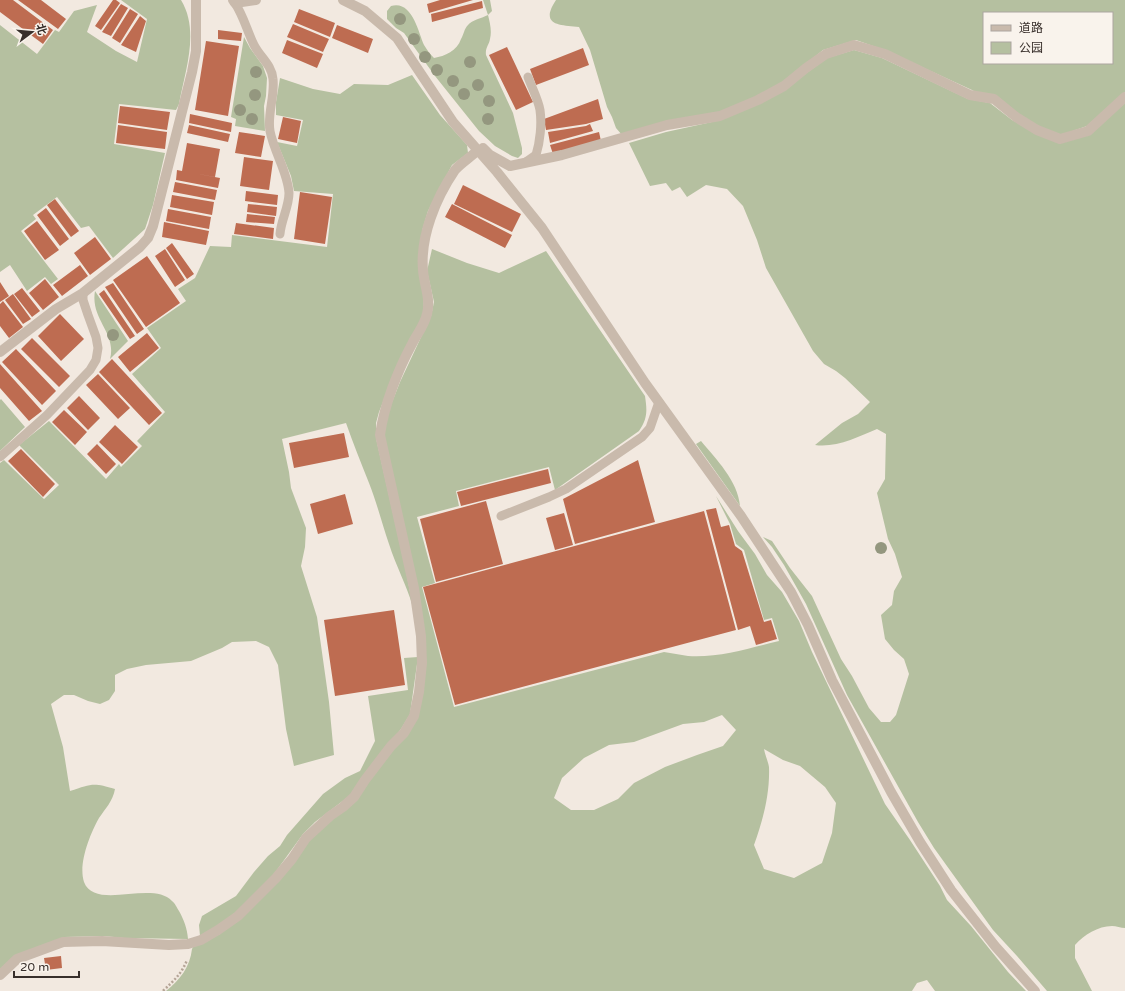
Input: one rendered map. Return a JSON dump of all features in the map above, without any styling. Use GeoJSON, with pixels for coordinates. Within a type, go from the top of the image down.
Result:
{"type":"FeatureCollection","features":[{"type":"Feature","properties":{"kind":"street"},"geometry":{"type":"LineString","coordinates":[[0,352],[56,309],[83,293],[140,247],[148,238],[153,226],[192,72],[196,51],[196,0]]}},
{"type":"Feature","properties":{"kind":"street"},"geometry":{"type":"LineString","coordinates":[[234,2],[256,0]]}},
{"type":"Feature","properties":{"kind":"street"},"geometry":{"type":"LineString","coordinates":[[343,0],[364,11],[408,48],[460,122],[490,155],[510,166],[562,156],[667,125],[720,116],[758,100],[784,86],[826,54],[854,45],[885,54],[970,95],[994,100],[1016,117],[1037,130],[1060,139],[1088,131],[1125,98]]}},
{"type":"Feature","properties":{"kind":"street"},"geometry":{"type":"LineString","coordinates":[[397,38],[452,122],[506,182],[542,228],[659,402],[741,516],[791,592],[808,625],[832,680],[891,792],[920,842],[951,890],[995,946],[1035,991]]}},
{"type":"Feature","properties":{"kind":"street"},"geometry":{"type":"LineString","coordinates":[[0,975],[17,959],[63,942],[102,941],[170,945],[188,944],[201,940],[218,930],[238,916],[255,900],[292,860],[306,838],[354,797],[391,746],[404,733],[414,716],[422,663],[420,628],[408,560],[389,481],[380,435],[382,417],[403,362],[428,314],[429,301],[423,269],[424,248],[432,213],[456,169],[478,150]]}},
{"type":"Feature","properties":{"kind":"lane"},"geometry":{"type":"LineString","coordinates":[[234,2],[245,21],[254,46],[267,62],[273,78],[269,121],[270,131],[275,151],[285,175],[289,194],[280,234]]}},
{"type":"Feature","properties":{"kind":"lane"},"geometry":{"type":"LineString","coordinates":[[525,163],[536,155],[540,118],[537,101],[528,77]]}},
{"type":"Feature","properties":{"kind":"lane"},"geometry":{"type":"LineString","coordinates":[[0,457],[47,415],[90,370],[96,360],[98,348],[96,337],[88,315],[83,293]]}},
{"type":"Feature","properties":{"kind":"lane"},"geometry":{"type":"LineString","coordinates":[[501,516],[566,489],[642,437],[650,428],[659,402]]}},
{"type":"Feature","properties":{"kind":"path"},"geometry":{"type":"LineString","coordinates":[[163,991],[176,980],[183,971],[188,957],[188,944]]}},
{"type":"Feature","properties":{"kind":"green space"},"geometry":{"type":"Polygon","coordinates":[[[121,0],[181,0],[187,12],[190,25],[187,65],[179,104],[176,110],[119,104],[114,144],[165,153],[153,205],[145,229],[113,258],[89,226],[81,228],[57,197],[33,215],[36,219],[21,231],[58,279],[51,284],[45,277],[27,291],[10,265],[0,272],[0,25],[37,54],[55,30],[59,32],[74,11],[97,5],[87,32],[116,51],[137,62],[147,19],[121,0]]]}},
{"type":"Feature","properties":{"kind":"green space"},"geometry":{"type":"Polygon","coordinates":[[[483,0],[490,0],[492,11],[488,15],[483,0]]]}},
{"type":"Feature","properties":{"kind":"green space"},"geometry":{"type":"Polygon","coordinates":[[[556,0],[1125,0],[1125,92],[1087,126],[1061,135],[1038,127],[972,90],[887,51],[856,40],[823,50],[784,82],[755,98],[720,112],[622,135],[616,128],[607,107],[590,50],[579,27],[565,26],[554,22],[550,15],[551,9],[556,0]]]}},
{"type":"Feature","properties":{"kind":"green space"},"geometry":{"type":"Polygon","coordinates":[[[398,5],[409,12],[424,45],[434,58],[454,50],[468,25],[475,20],[488,15],[491,33],[486,55],[513,113],[522,148],[522,154],[518,158],[495,146],[479,131],[435,76],[404,33],[396,28],[387,19],[387,11],[391,6],[398,5]]]}},
{"type":"Feature","properties":{"kind":"green space"},"geometry":{"type":"Polygon","coordinates":[[[244,37],[263,66],[267,78],[264,106],[265,131],[235,126],[236,119],[231,117],[244,37]]]}},
{"type":"Feature","properties":{"kind":"green space"},"geometry":{"type":"Polygon","coordinates":[[[854,50],[882,58],[968,99],[990,103],[1012,120],[1060,143],[1125,103],[1125,928],[1107,926],[1097,929],[1075,945],[1075,958],[1092,991],[1047,991],[993,930],[934,848],[918,822],[847,695],[806,604],[784,565],[763,537],[772,541],[790,568],[812,596],[841,659],[869,708],[881,722],[890,722],[896,715],[909,674],[904,659],[885,639],[881,615],[892,605],[894,591],[902,577],[895,554],[888,539],[877,493],[885,479],[886,434],[877,429],[839,443],[823,446],[815,445],[842,423],[858,414],[870,402],[845,378],[824,364],[813,351],[766,268],[757,240],[743,206],[727,189],[706,185],[687,197],[680,187],[672,191],[666,183],[650,186],[629,143],[666,132],[721,120],[808,72],[827,58],[854,50]]]}},
{"type":"Feature","properties":{"kind":"green space"},"geometry":{"type":"Polygon","coordinates":[[[412,75],[440,115],[467,145],[468,153],[452,165],[428,211],[422,231],[424,313],[393,377],[376,423],[376,438],[413,607],[346,423],[282,439],[291,488],[306,528],[305,547],[301,566],[317,617],[329,702],[334,755],[294,766],[286,729],[278,665],[269,647],[256,641],[232,642],[222,648],[191,661],[146,665],[127,669],[115,675],[115,691],[109,700],[100,704],[74,695],[64,695],[51,704],[63,747],[70,791],[92,785],[102,785],[115,789],[111,801],[99,818],[92,832],[86,849],[83,867],[84,882],[90,890],[100,894],[111,895],[151,893],[163,895],[175,904],[179,911],[185,924],[188,939],[124,938],[104,936],[65,937],[0,969],[0,463],[4,460],[44,499],[59,485],[19,445],[49,421],[106,479],[119,464],[121,467],[142,446],[137,441],[165,412],[132,374],[161,348],[147,328],[186,301],[178,289],[195,278],[210,246],[231,247],[232,235],[327,247],[333,194],[294,191],[291,176],[277,142],[297,146],[303,120],[276,115],[276,102],[280,78],[313,89],[340,94],[354,84],[388,85],[412,75]]]}},
{"type":"Feature","properties":{"kind":"green space"},"geometry":{"type":"Polygon","coordinates":[[[432,249],[467,263],[499,273],[546,251],[645,396],[646,406],[645,418],[639,431],[555,490],[549,467],[456,491],[459,506],[417,517],[435,583],[422,587],[454,707],[664,652],[688,656],[711,655],[734,652],[779,641],[772,618],[764,620],[744,550],[736,544],[730,524],[716,496],[738,531],[755,554],[767,575],[782,592],[799,621],[812,652],[885,804],[940,886],[947,900],[1026,991],[935,991],[927,980],[917,983],[912,991],[166,991],[184,973],[193,947],[220,934],[307,841],[367,783],[393,749],[406,737],[425,666],[384,436],[385,420],[400,382],[431,316],[434,302],[427,271],[432,249]],[[722,715],[704,722],[683,724],[634,742],[609,745],[584,758],[562,778],[554,798],[571,810],[594,810],[618,799],[634,783],[665,767],[723,746],[736,730],[722,715]],[[764,749],[769,767],[767,797],[754,845],[764,869],[794,878],[822,863],[832,833],[836,803],[825,787],[800,766],[783,760],[764,749]]]}},
{"type":"Feature","properties":{"kind":"green space"},"geometry":{"type":"Polygon","coordinates":[[[95,291],[128,341],[110,359],[110,341],[96,310],[94,301],[95,291]]]}},
{"type":"Feature","properties":{"kind":"green space"},"geometry":{"type":"Polygon","coordinates":[[[1,399],[25,427],[0,451],[0,400],[1,399]]]}},
{"type":"Feature","properties":{"kind":"green space"},"geometry":{"type":"Polygon","coordinates":[[[701,441],[731,479],[740,506],[696,444],[701,441]]]}},
{"type":"Feature","properties":{"kind":"green space"},"geometry":{"type":"Polygon","coordinates":[[[418,657],[410,714],[401,729],[352,794],[315,822],[303,834],[274,874],[236,912],[218,926],[200,936],[199,925],[202,916],[236,896],[254,872],[268,856],[280,846],[287,835],[323,794],[345,778],[360,771],[375,741],[368,696],[408,690],[404,658],[418,657]]]}},
{"type":"Feature","properties":{"kind":"building"},"geometry":{"type":"Polygon","coordinates":[[[0,0],[13,0],[53,30],[43,44],[0,12],[0,0]]]}},
{"type":"Feature","properties":{"kind":"building"},"geometry":{"type":"Polygon","coordinates":[[[18,0],[41,0],[66,19],[58,29],[18,0]]]}},
{"type":"Feature","properties":{"kind":"building"},"geometry":{"type":"Polygon","coordinates":[[[113,0],[120,3],[101,30],[95,26],[113,0]]]}},
{"type":"Feature","properties":{"kind":"building"},"geometry":{"type":"Polygon","coordinates":[[[440,0],[473,0],[429,13],[427,4],[440,0]]]}},
{"type":"Feature","properties":{"kind":"building"},"geometry":{"type":"Polygon","coordinates":[[[482,1],[483,8],[432,22],[431,14],[482,1]]]}},
{"type":"Feature","properties":{"kind":"building"},"geometry":{"type":"Polygon","coordinates":[[[121,4],[128,8],[111,36],[102,32],[121,4]]]}},
{"type":"Feature","properties":{"kind":"building"},"geometry":{"type":"Polygon","coordinates":[[[130,9],[138,14],[120,43],[112,38],[130,9]]]}},
{"type":"Feature","properties":{"kind":"building"},"geometry":{"type":"Polygon","coordinates":[[[299,9],[335,23],[330,37],[294,22],[299,9]]]}},
{"type":"Feature","properties":{"kind":"building"},"geometry":{"type":"Polygon","coordinates":[[[140,16],[146,21],[136,52],[121,45],[140,16]]]}},
{"type":"Feature","properties":{"kind":"building"},"geometry":{"type":"Polygon","coordinates":[[[293,24],[329,39],[323,52],[287,37],[293,24]]]}},
{"type":"Feature","properties":{"kind":"building"},"geometry":{"type":"Polygon","coordinates":[[[337,25],[373,39],[368,53],[332,38],[337,25]]]}},
{"type":"Feature","properties":{"kind":"building"},"geometry":{"type":"Polygon","coordinates":[[[218,30],[242,33],[241,41],[218,39],[218,30]]]}},
{"type":"Feature","properties":{"kind":"building"},"geometry":{"type":"Polygon","coordinates":[[[287,40],[323,54],[317,68],[282,53],[287,40]]]}},
{"type":"Feature","properties":{"kind":"building"},"geometry":{"type":"Polygon","coordinates":[[[206,41],[239,46],[228,116],[195,110],[206,41]]]}},
{"type":"Feature","properties":{"kind":"building"},"geometry":{"type":"Polygon","coordinates":[[[507,47],[533,102],[516,110],[489,55],[507,47]]]}},
{"type":"Feature","properties":{"kind":"building"},"geometry":{"type":"Polygon","coordinates":[[[583,48],[589,65],[536,85],[530,69],[583,48]]]}},
{"type":"Feature","properties":{"kind":"building"},"geometry":{"type":"Polygon","coordinates":[[[598,99],[603,119],[586,124],[546,130],[544,119],[598,99]]]}},
{"type":"Feature","properties":{"kind":"building"},"geometry":{"type":"Polygon","coordinates":[[[120,106],[170,112],[167,130],[118,123],[120,106]]]}},
{"type":"Feature","properties":{"kind":"building"},"geometry":{"type":"Polygon","coordinates":[[[190,114],[232,123],[231,132],[189,123],[190,114]]]}},
{"type":"Feature","properties":{"kind":"building"},"geometry":{"type":"Polygon","coordinates":[[[283,117],[301,121],[297,143],[278,139],[283,117]]]}},
{"type":"Feature","properties":{"kind":"building"},"geometry":{"type":"Polygon","coordinates":[[[590,124],[593,131],[550,143],[548,132],[586,126],[590,124]]]}},
{"type":"Feature","properties":{"kind":"building"},"geometry":{"type":"Polygon","coordinates":[[[118,125],[167,132],[165,149],[116,143],[118,125]]]}},
{"type":"Feature","properties":{"kind":"building"},"geometry":{"type":"Polygon","coordinates":[[[189,125],[230,134],[228,142],[187,133],[189,125]]]}},
{"type":"Feature","properties":{"kind":"building"},"geometry":{"type":"Polygon","coordinates":[[[239,132],[265,136],[261,157],[235,153],[239,132]]]}},
{"type":"Feature","properties":{"kind":"building"},"geometry":{"type":"Polygon","coordinates":[[[599,132],[601,141],[553,154],[550,145],[599,132]]]}},
{"type":"Feature","properties":{"kind":"building"},"geometry":{"type":"Polygon","coordinates":[[[187,143],[220,149],[215,177],[188,172],[220,178],[218,188],[176,180],[177,170],[182,171],[187,143]]]}},
{"type":"Feature","properties":{"kind":"building"},"geometry":{"type":"Polygon","coordinates":[[[244,157],[273,161],[269,190],[240,186],[244,157]]]}},
{"type":"Feature","properties":{"kind":"building"},"geometry":{"type":"Polygon","coordinates":[[[175,182],[217,190],[215,200],[173,192],[175,182]]]}},
{"type":"Feature","properties":{"kind":"building"},"geometry":{"type":"Polygon","coordinates":[[[463,185],[521,214],[512,232],[454,204],[463,185]]]}},
{"type":"Feature","properties":{"kind":"building"},"geometry":{"type":"Polygon","coordinates":[[[246,191],[278,195],[277,205],[245,201],[246,191]]]}},
{"type":"Feature","properties":{"kind":"building"},"geometry":{"type":"Polygon","coordinates":[[[300,192],[332,197],[325,244],[294,239],[300,192]]]}},
{"type":"Feature","properties":{"kind":"building"},"geometry":{"type":"Polygon","coordinates":[[[172,195],[214,202],[212,215],[170,207],[172,195]]]}},
{"type":"Feature","properties":{"kind":"building"},"geometry":{"type":"Polygon","coordinates":[[[55,199],[79,231],[71,237],[47,205],[55,199]]]}},
{"type":"Feature","properties":{"kind":"building"},"geometry":{"type":"Polygon","coordinates":[[[248,204],[277,207],[276,216],[247,212],[248,204]]]}},
{"type":"Feature","properties":{"kind":"building"},"geometry":{"type":"Polygon","coordinates":[[[452,204],[512,235],[505,248],[445,217],[452,204]]]}},
{"type":"Feature","properties":{"kind":"building"},"geometry":{"type":"Polygon","coordinates":[[[46,208],[69,239],[60,246],[37,215],[46,208]]]}},
{"type":"Feature","properties":{"kind":"building"},"geometry":{"type":"Polygon","coordinates":[[[168,209],[211,217],[209,229],[166,221],[168,209]]]}},
{"type":"Feature","properties":{"kind":"building"},"geometry":{"type":"Polygon","coordinates":[[[247,214],[275,217],[274,224],[246,222],[247,214]]]}},
{"type":"Feature","properties":{"kind":"building"},"geometry":{"type":"Polygon","coordinates":[[[37,221],[59,250],[45,260],[24,231],[37,221]]]}},
{"type":"Feature","properties":{"kind":"building"},"geometry":{"type":"Polygon","coordinates":[[[164,222],[209,231],[206,245],[162,237],[164,222]]]}},
{"type":"Feature","properties":{"kind":"building"},"geometry":{"type":"Polygon","coordinates":[[[236,223],[274,228],[273,239],[234,234],[236,223]]]}},
{"type":"Feature","properties":{"kind":"building"},"geometry":{"type":"Polygon","coordinates":[[[95,237],[111,259],[90,275],[74,253],[95,237]]]}},
{"type":"Feature","properties":{"kind":"building"},"geometry":{"type":"Polygon","coordinates":[[[172,243],[194,274],[187,279],[166,248],[172,243]]]}},
{"type":"Feature","properties":{"kind":"building"},"geometry":{"type":"Polygon","coordinates":[[[165,249],[185,280],[175,287],[155,256],[165,249]]]}},
{"type":"Feature","properties":{"kind":"building"},"geometry":{"type":"Polygon","coordinates":[[[147,256],[180,303],[146,327],[113,280],[147,256]]]}},
{"type":"Feature","properties":{"kind":"building"},"geometry":{"type":"Polygon","coordinates":[[[80,265],[88,276],[62,296],[53,285],[80,265]]]}},
{"type":"Feature","properties":{"kind":"building"},"geometry":{"type":"Polygon","coordinates":[[[45,279],[59,297],[43,310],[29,293],[45,279]]]}},
{"type":"Feature","properties":{"kind":"building"},"geometry":{"type":"Polygon","coordinates":[[[0,282],[9,296],[0,302],[0,282]]]}},
{"type":"Feature","properties":{"kind":"building"},"geometry":{"type":"Polygon","coordinates":[[[113,283],[144,329],[137,334],[105,287],[113,283]]]}},
{"type":"Feature","properties":{"kind":"building"},"geometry":{"type":"Polygon","coordinates":[[[22,288],[40,311],[32,317],[14,294],[22,288]]]}},
{"type":"Feature","properties":{"kind":"building"},"geometry":{"type":"Polygon","coordinates":[[[104,290],[135,336],[130,339],[99,294],[104,290]]]}},
{"type":"Feature","properties":{"kind":"building"},"geometry":{"type":"Polygon","coordinates":[[[13,294],[31,319],[23,324],[5,300],[13,294]]]}},
{"type":"Feature","properties":{"kind":"building"},"geometry":{"type":"Polygon","coordinates":[[[3,301],[23,327],[9,338],[0,326],[0,304],[3,301]]]}},
{"type":"Feature","properties":{"kind":"building"},"geometry":{"type":"Polygon","coordinates":[[[60,314],[84,339],[61,361],[38,336],[60,314]]]}},
{"type":"Feature","properties":{"kind":"building"},"geometry":{"type":"Polygon","coordinates":[[[147,333],[159,348],[130,372],[118,357],[147,333]]]}},
{"type":"Feature","properties":{"kind":"building"},"geometry":{"type":"Polygon","coordinates":[[[32,338],[70,376],[59,387],[21,349],[32,338]]]}},
{"type":"Feature","properties":{"kind":"building"},"geometry":{"type":"Polygon","coordinates":[[[16,349],[56,391],[42,405],[2,362],[16,349]]]}},
{"type":"Feature","properties":{"kind":"building"},"geometry":{"type":"Polygon","coordinates":[[[112,359],[162,413],[149,425],[99,372],[112,359]]]}},
{"type":"Feature","properties":{"kind":"building"},"geometry":{"type":"Polygon","coordinates":[[[0,364],[42,411],[29,421],[0,388],[0,364]]]}},
{"type":"Feature","properties":{"kind":"building"},"geometry":{"type":"Polygon","coordinates":[[[98,374],[130,408],[118,419],[86,385],[98,374]]]}},
{"type":"Feature","properties":{"kind":"building"},"geometry":{"type":"Polygon","coordinates":[[[79,396],[100,418],[88,430],[67,408],[79,396]]]}},
{"type":"Feature","properties":{"kind":"building"},"geometry":{"type":"Polygon","coordinates":[[[64,410],[87,432],[75,445],[52,422],[64,410]]]}},
{"type":"Feature","properties":{"kind":"building"},"geometry":{"type":"Polygon","coordinates":[[[115,425],[138,447],[122,464],[99,442],[115,425]]]}},
{"type":"Feature","properties":{"kind":"building"},"geometry":{"type":"Polygon","coordinates":[[[344,433],[349,457],[294,468],[289,443],[344,433]]]}},
{"type":"Feature","properties":{"kind":"building"},"geometry":{"type":"Polygon","coordinates":[[[97,444],[116,464],[106,474],[87,454],[97,444]]]}},
{"type":"Feature","properties":{"kind":"building"},"geometry":{"type":"Polygon","coordinates":[[[21,449],[55,484],[43,497],[8,461],[21,449]]]}},
{"type":"Feature","properties":{"kind":"building"},"geometry":{"type":"Polygon","coordinates":[[[638,460],[655,522],[575,544],[563,499],[638,460]]]}},
{"type":"Feature","properties":{"kind":"building"},"geometry":{"type":"Polygon","coordinates":[[[548,469],[551,483],[461,506],[457,492],[548,469]]]}},
{"type":"Feature","properties":{"kind":"building"},"geometry":{"type":"Polygon","coordinates":[[[345,494],[353,524],[318,534],[310,504],[345,494]]]}},
{"type":"Feature","properties":{"kind":"building"},"geometry":{"type":"Polygon","coordinates":[[[486,501],[503,564],[436,582],[420,519],[486,501]]]}},
{"type":"Feature","properties":{"kind":"building"},"geometry":{"type":"Polygon","coordinates":[[[716,508],[721,527],[729,525],[735,546],[742,551],[764,622],[771,620],[777,639],[756,645],[750,626],[738,630],[706,510],[716,508]]]}},
{"type":"Feature","properties":{"kind":"building"},"geometry":{"type":"Polygon","coordinates":[[[704,511],[736,630],[455,705],[423,587],[704,511]]]}},
{"type":"Feature","properties":{"kind":"building"},"geometry":{"type":"Polygon","coordinates":[[[564,513],[573,545],[555,550],[546,518],[564,513]]]}},
{"type":"Feature","properties":{"kind":"building"},"geometry":{"type":"Polygon","coordinates":[[[394,610],[405,685],[335,696],[324,620],[394,610]]]}},
{"type":"Feature","properties":{"kind":"building"},"geometry":{"type":"Polygon","coordinates":[[[61,956],[62,968],[46,970],[44,958],[61,956]]]}}]}
